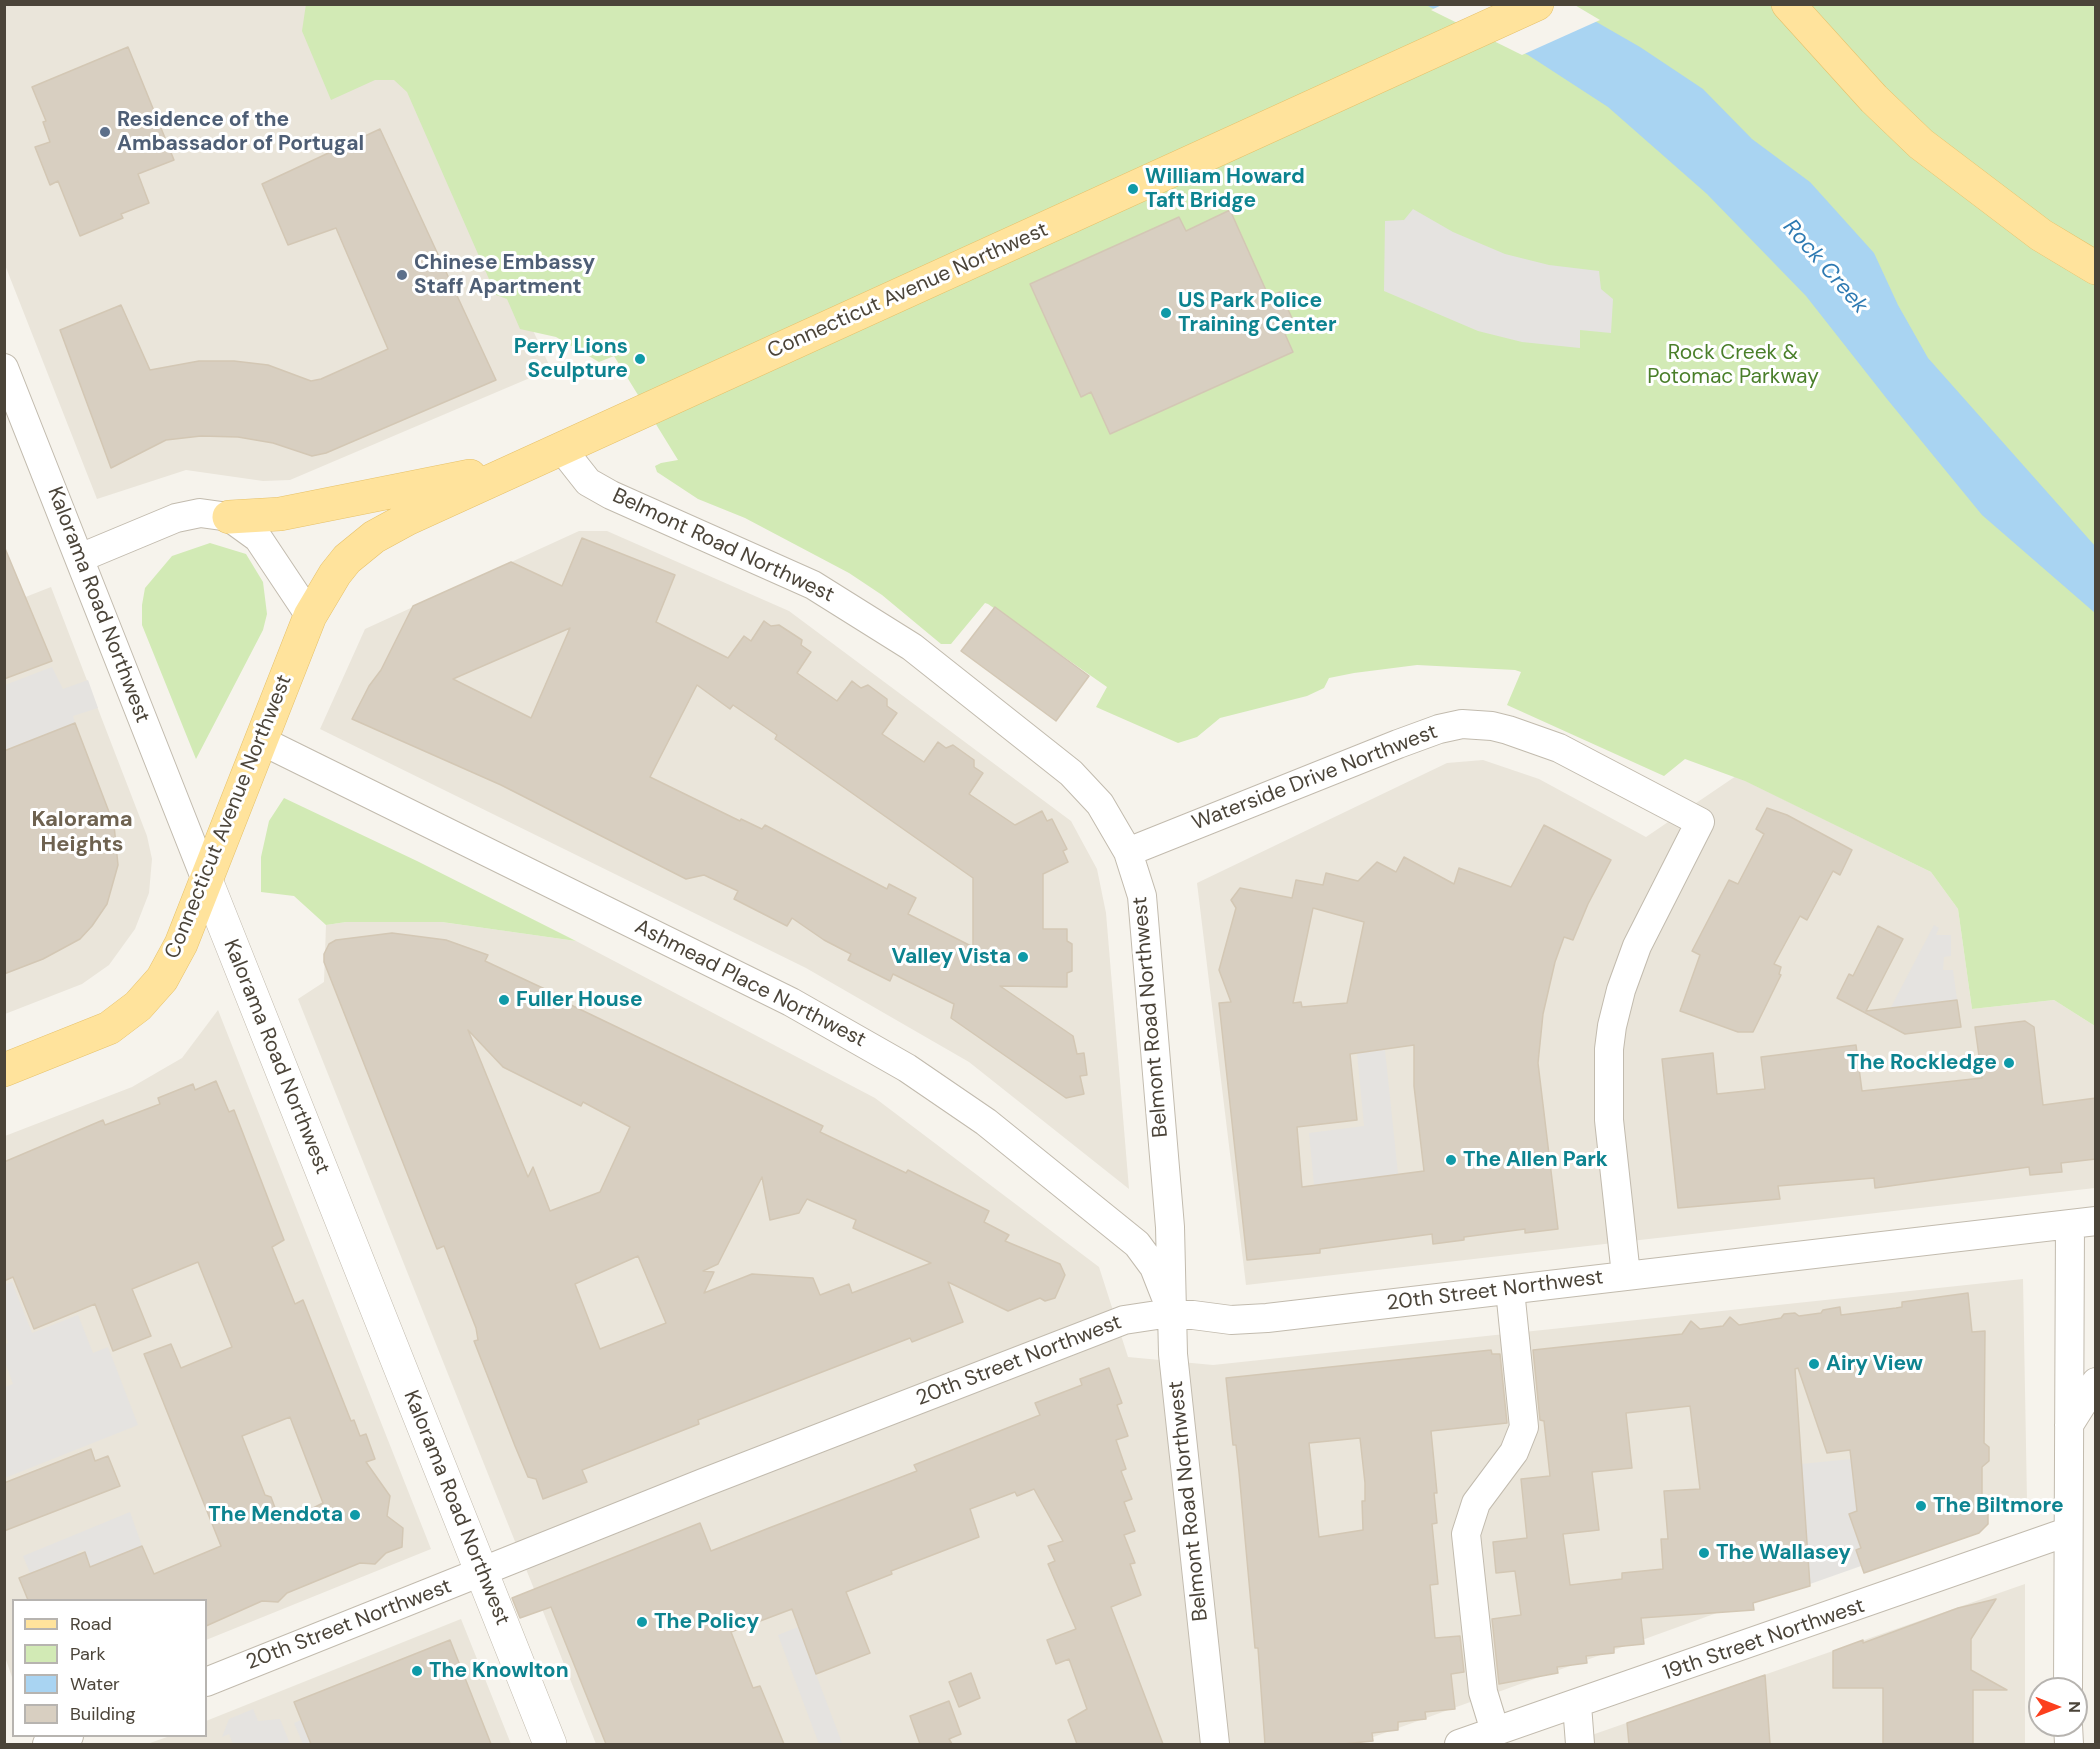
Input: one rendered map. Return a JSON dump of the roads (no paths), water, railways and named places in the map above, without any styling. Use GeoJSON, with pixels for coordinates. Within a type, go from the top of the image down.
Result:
{"type":"FeatureCollection","features":[{"type":"Feature","properties":{"kind":"main road","name":"Connecticut Avenue Northwest"},"geometry":{"type":"LineString","coordinates":[[4,1070],[109,1028],[138,1006],[156,987],[172,963],[310,616],[335,574],[347,559],[374,537],[407,519],[649,408],[1537,4]]}},
{"type":"Feature","properties":{"kind":"main road"},"geometry":{"type":"LineString","coordinates":[[1788,4],[1874,99],[1921,144],[2041,235],[2096,268]]}},
{"type":"Feature","properties":{"kind":"main road"},"geometry":{"type":"LineString","coordinates":[[229,517],[280,514],[531,464]]}},
{"type":"Feature","properties":{"kind":"street","name":"Kalorama Road Northwest"},"geometry":{"type":"LineString","coordinates":[[4,368],[550,1744]]}},
{"type":"Feature","properties":{"kind":"street","name":"Belmont Road Northwest"},"geometry":{"type":"LineString","coordinates":[[562,449],[577,471],[604,490],[813,585],[912,647],[1079,781],[1100,804],[1128,852],[1142,896],[1170,1227],[1173,1354],[1215,1744]]}},
{"type":"Feature","properties":{"kind":"street"},"geometry":{"type":"LineString","coordinates":[[80,558],[176,518],[200,513],[229,517],[258,538],[310,616]]}},
{"type":"Feature","properties":{"kind":"street","name":"Waterside Drive Northwest"},"geometry":{"type":"LineString","coordinates":[[1128,852],[1398,744],[1439,729],[1462,724],[1492,726],[1539,740],[1578,757],[1700,822],[1637,946],[1621,990],[1612,1026],[1609,1058],[1609,1120],[1626,1275]]}},
{"type":"Feature","properties":{"kind":"street","name":"Ashmead Place Northwest"},"geometry":{"type":"LineString","coordinates":[[260,740],[791,1002],[907,1068],[987,1122],[1137,1244],[1155,1268],[1172,1315]]}},
{"type":"Feature","properties":{"kind":"street"},"geometry":{"type":"LineString","coordinates":[[2068,1677],[2069,1425],[2083,1222]]}},
{"type":"Feature","properties":{"kind":"street","name":"20th Street Northwest"},"geometry":{"type":"LineString","coordinates":[[207,1682],[1107,1325],[1142,1316],[1172,1315],[1249,1320],[2083,1222]]}},
{"type":"Feature","properties":{"kind":"street"},"geometry":{"type":"LineString","coordinates":[[1495,1731],[1483,1692],[1466,1533],[1476,1503],[1514,1452],[1524,1427],[1510,1290]]}},
{"type":"Feature","properties":{"kind":"street"},"geometry":{"type":"LineString","coordinates":[[2069,1425],[2096,1382]]}},
{"type":"Feature","properties":{"kind":"street","name":"19th Street Northwest"},"geometry":{"type":"LineString","coordinates":[[1459,1744],[1577,1705],[2067,1532]]}},
{"type":"Feature","properties":{"kind":"street"},"geometry":{"type":"LineString","coordinates":[[1577,1705],[1580,1744]]}},
{"type":"Feature","properties":{"kind":"street"},"geometry":{"type":"LineString","coordinates":[[47,1744],[66,1737]]}},
{"type":"Feature","properties":{"kind":"water","name":"Rock Creek"},"geometry":{"type":"Polygon","coordinates":[[[1426,5],[1567,5],[1640,47],[1703,89],[1752,139],[1810,182],[1874,253],[1898,305],[1928,358],[2095,546],[2095,613],[1982,515],[1806,296],[1707,194],[1608,107],[1528,55],[1426,5]]]}},
{"type":"Feature","properties":{"kind":"place","name":"Residence of the Ambassador of Portugal"},"geometry":{"type":"Point","coordinates":[105,132]}},
{"type":"Feature","properties":{"kind":"place","name":"William Howard Taft Bridge"},"geometry":{"type":"Point","coordinates":[1133,189]}},
{"type":"Feature","properties":{"kind":"place","name":"Chinese Embassy Staff Apartment"},"geometry":{"type":"Point","coordinates":[402,275]}},
{"type":"Feature","properties":{"kind":"place","name":"US Park Police Training Center"},"geometry":{"type":"Point","coordinates":[1166,313]}},
{"type":"Feature","properties":{"kind":"place","name":"Perry Lions Sculpture"},"geometry":{"type":"Point","coordinates":[640,359]}},
{"type":"Feature","properties":{"kind":"place","name":"Valley Vista"},"geometry":{"type":"Point","coordinates":[1023,957]}},
{"type":"Feature","properties":{"kind":"place","name":"Fuller House"},"geometry":{"type":"Point","coordinates":[504,1000]}},
{"type":"Feature","properties":{"kind":"place","name":"The Rockledge"},"geometry":{"type":"Point","coordinates":[2009,1063]}},
{"type":"Feature","properties":{"kind":"place","name":"The Allen Park"},"geometry":{"type":"Point","coordinates":[1451,1160]}},
{"type":"Feature","properties":{"kind":"place","name":"Airy View"},"geometry":{"type":"Point","coordinates":[1814,1364]}},
{"type":"Feature","properties":{"kind":"place","name":"The Biltmore"},"geometry":{"type":"Point","coordinates":[1921,1506]}},
{"type":"Feature","properties":{"kind":"place","name":"The Mendota"},"geometry":{"type":"Point","coordinates":[355,1515]}},
{"type":"Feature","properties":{"kind":"place","name":"The Wallasey"},"geometry":{"type":"Point","coordinates":[1704,1553]}},
{"type":"Feature","properties":{"kind":"place","name":"The Policy"},"geometry":{"type":"Point","coordinates":[642,1622]}},
{"type":"Feature","properties":{"kind":"place","name":"The Knowlton"},"geometry":{"type":"Point","coordinates":[417,1671]}},
{"type":"Feature","properties":{"kind":"district","name":"Kalorama Heights"},"geometry":{"type":"Point","coordinates":[82,832]}},
{"type":"Feature","properties":{"kind":"park label","name":"Rock Creek & Potomac Parkway"},"geometry":{"type":"Point","coordinates":[1733,365]}}]}
